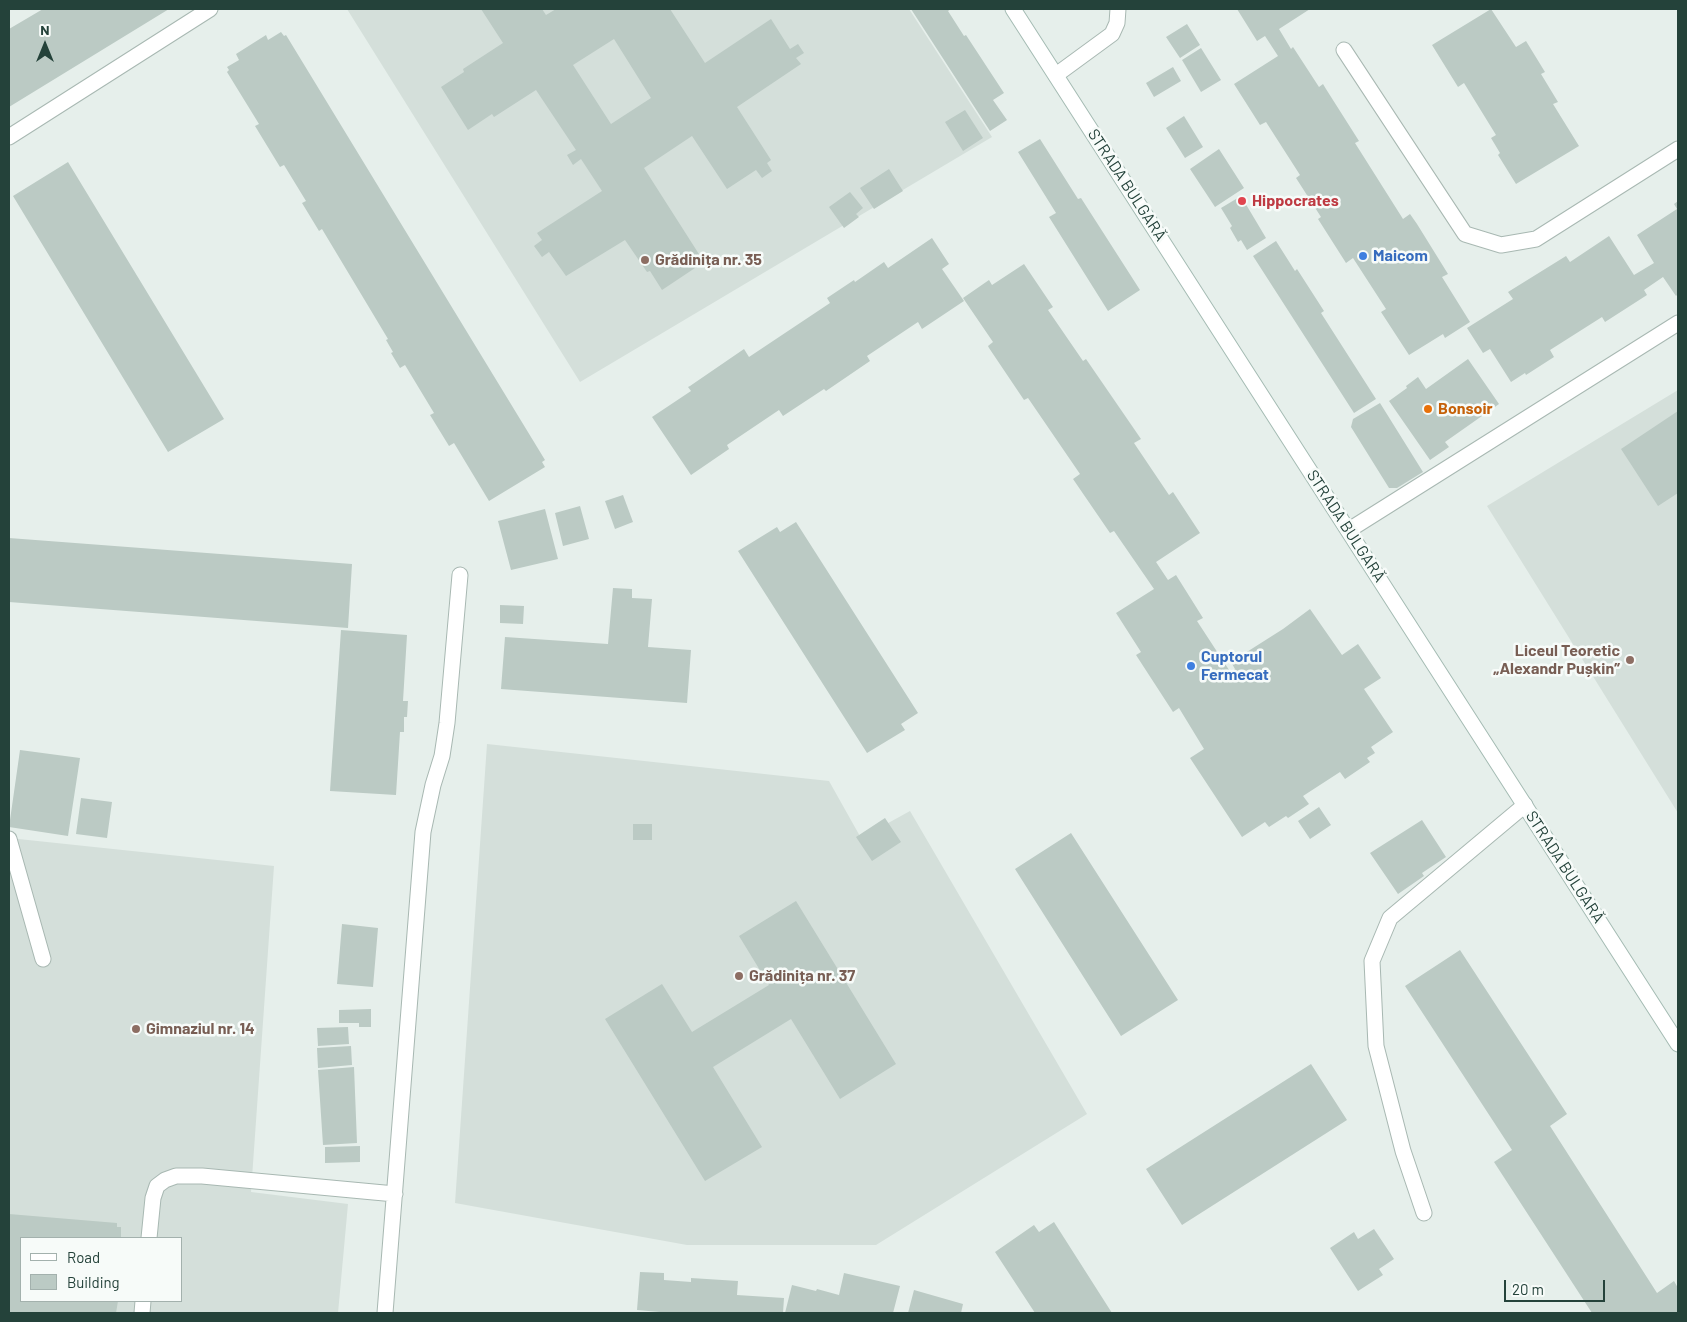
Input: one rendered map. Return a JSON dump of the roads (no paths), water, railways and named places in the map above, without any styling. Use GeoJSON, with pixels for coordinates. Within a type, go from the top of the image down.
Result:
{"type":"FeatureCollection","features":[{"type":"Feature","properties":{"kind":"street"},"geometry":{"type":"LineString","coordinates":[[9,137],[210,9]]}},
{"type":"Feature","properties":{"kind":"street","name":"STRADA BULGARĂ"},"geometry":{"type":"LineString","coordinates":[[1013,9],[1678,1044]]}},
{"type":"Feature","properties":{"kind":"street"},"geometry":{"type":"LineString","coordinates":[[1056,76],[1112,34],[1117,23],[1118,9]]}},
{"type":"Feature","properties":{"kind":"street"},"geometry":{"type":"LineString","coordinates":[[1344,50],[1465,234],[1501,245],[1536,239],[1678,148]]}},
{"type":"Feature","properties":{"kind":"street"},"geometry":{"type":"LineString","coordinates":[[1349,530],[1678,323]]}},
{"type":"Feature","properties":{"kind":"street"},"geometry":{"type":"LineString","coordinates":[[385,1313],[423,832],[433,785],[442,756],[460,575]]}},
{"type":"Feature","properties":{"kind":"street"},"geometry":{"type":"LineString","coordinates":[[1424,1213],[1403,1151],[1376,1046],[1372,962],[1390,918],[1525,805]]}},
{"type":"Feature","properties":{"kind":"street"},"geometry":{"type":"LineString","coordinates":[[9,839],[43,959]]}},
{"type":"Feature","properties":{"kind":"street"},"geometry":{"type":"LineString","coordinates":[[149,1237],[153,1198],[157,1186],[164,1180],[176,1176],[202,1176],[395,1194]]}},
{"type":"Feature","properties":{"kind":"place","name":"Hippocrates"},"geometry":{"type":"Point","coordinates":[1242,201]}},
{"type":"Feature","properties":{"kind":"place","name":"Maicom"},"geometry":{"type":"Point","coordinates":[1363,256]}},
{"type":"Feature","properties":{"kind":"place","name":"Grădinița nr. 35"},"geometry":{"type":"Point","coordinates":[645,260]}},
{"type":"Feature","properties":{"kind":"place","name":"Bonsoir"},"geometry":{"type":"Point","coordinates":[1428,409]}},
{"type":"Feature","properties":{"kind":"place","name":"Liceul Teoretic „Alexandr Pușkin”"},"geometry":{"type":"Point","coordinates":[1630,660]}},
{"type":"Feature","properties":{"kind":"place","name":"Cuptorul Fermecat"},"geometry":{"type":"Point","coordinates":[1191,666]}},
{"type":"Feature","properties":{"kind":"place","name":"Grădinița nr. 37"},"geometry":{"type":"Point","coordinates":[739,976]}},
{"type":"Feature","properties":{"kind":"place","name":"Gimnaziul nr. 14"},"geometry":{"type":"Point","coordinates":[136,1029]}}]}
